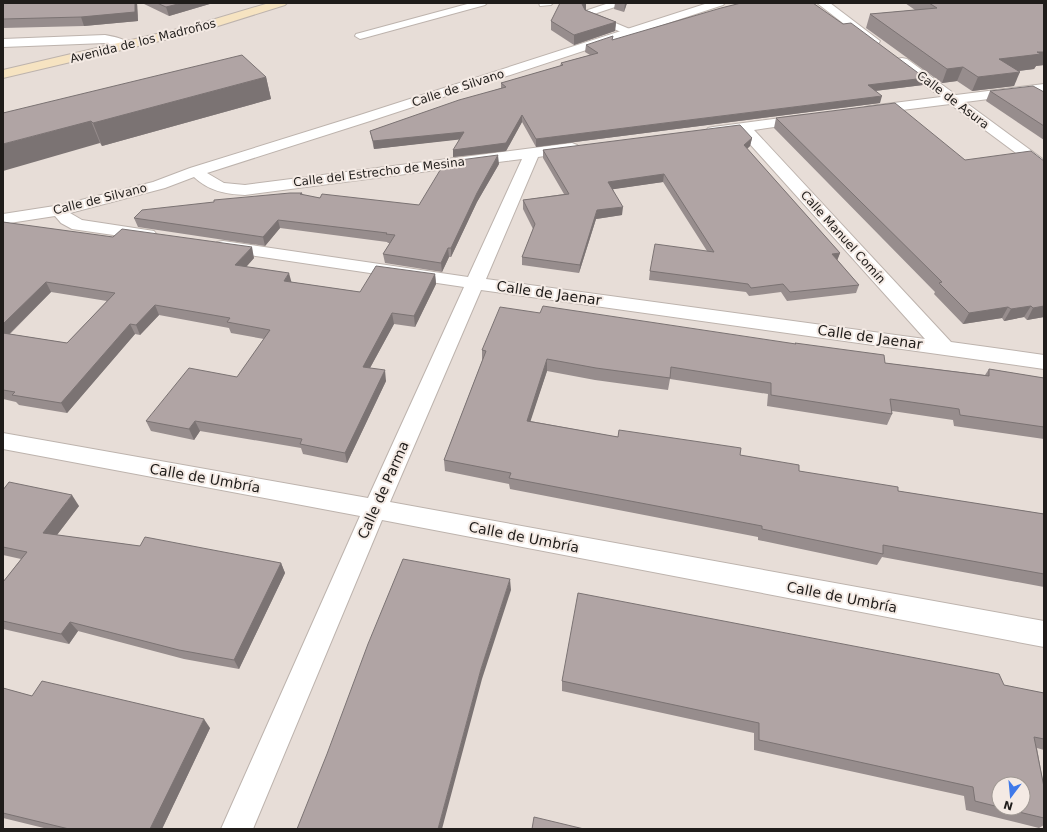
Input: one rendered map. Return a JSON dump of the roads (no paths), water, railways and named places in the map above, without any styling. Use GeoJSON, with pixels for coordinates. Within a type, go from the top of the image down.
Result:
{"type":"FeatureCollection","features":[{"type":"Feature","properties":{"kind":"street","name":"Avenida de los Madroños"},"geometry":{"type":"LineString","coordinates":[[3,74],[198,28],[281,3]]}},
{"type":"Feature","properties":{"kind":"street","name":"Calle de Silvano"},"geometry":{"type":"LineString","coordinates":[[3,219],[62,210],[159,185],[196,171],[358,120],[630,26],[644,27],[719,3]]}},
{"type":"Feature","properties":{"kind":"street","name":"Calle de Asura"},"geometry":{"type":"LineString","coordinates":[[823,3],[1044,167]]}},
{"type":"Feature","properties":{"kind":"street"},"geometry":{"type":"LineString","coordinates":[[3,43],[105,39],[115,41],[125,46]]}},
{"type":"Feature","properties":{"kind":"street"},"geometry":{"type":"LineString","coordinates":[[858,112],[1044,88]]}},
{"type":"Feature","properties":{"kind":"street"},"geometry":{"type":"LineString","coordinates":[[696,133],[820,117]]}},
{"type":"Feature","properties":{"kind":"street","name":"Calle Manuel Comín"},"geometry":{"type":"LineString","coordinates":[[743,128],[944,347]]}},
{"type":"Feature","properties":{"kind":"street","name":"Calle del Estrecho de Mesina"},"geometry":{"type":"LineString","coordinates":[[196,171],[209,183],[219,188],[228,190],[245,190],[587,146]]}},
{"type":"Feature","properties":{"kind":"street","name":"Calle de Parma"},"geometry":{"type":"LineString","coordinates":[[237,829],[375,509],[532,153]]}},
{"type":"Feature","properties":{"kind":"street","name":"Calle de Silvano"},"geometry":{"type":"LineString","coordinates":[[3,210],[82,191],[148,178],[196,171]]}},
{"type":"Feature","properties":{"kind":"street"},"geometry":{"type":"LineString","coordinates":[[82,191],[69,198],[64,204],[62,210],[63,217],[69,221],[78,225],[164,238]]}},
{"type":"Feature","properties":{"kind":"street","name":"Calle de Jaenar"},"geometry":{"type":"LineString","coordinates":[[202,243],[474,283],[1044,362]]}},
{"type":"Feature","properties":{"kind":"street","name":"Calle de Umbría"},"geometry":{"type":"LineString","coordinates":[[3,441],[1044,634]]}},
{"type":"Feature","properties":{"kind":"lane"},"geometry":{"type":"LineString","coordinates":[[360,36],[482,3]]}},
{"type":"Feature","properties":{"kind":"lane"},"geometry":{"type":"LineString","coordinates":[[583,5],[608,5],[618,14]]}},
{"type":"Feature","properties":{"kind":"lane"},"geometry":{"type":"LineString","coordinates":[[608,5],[588,13],[588,15],[630,26]]}}]}
